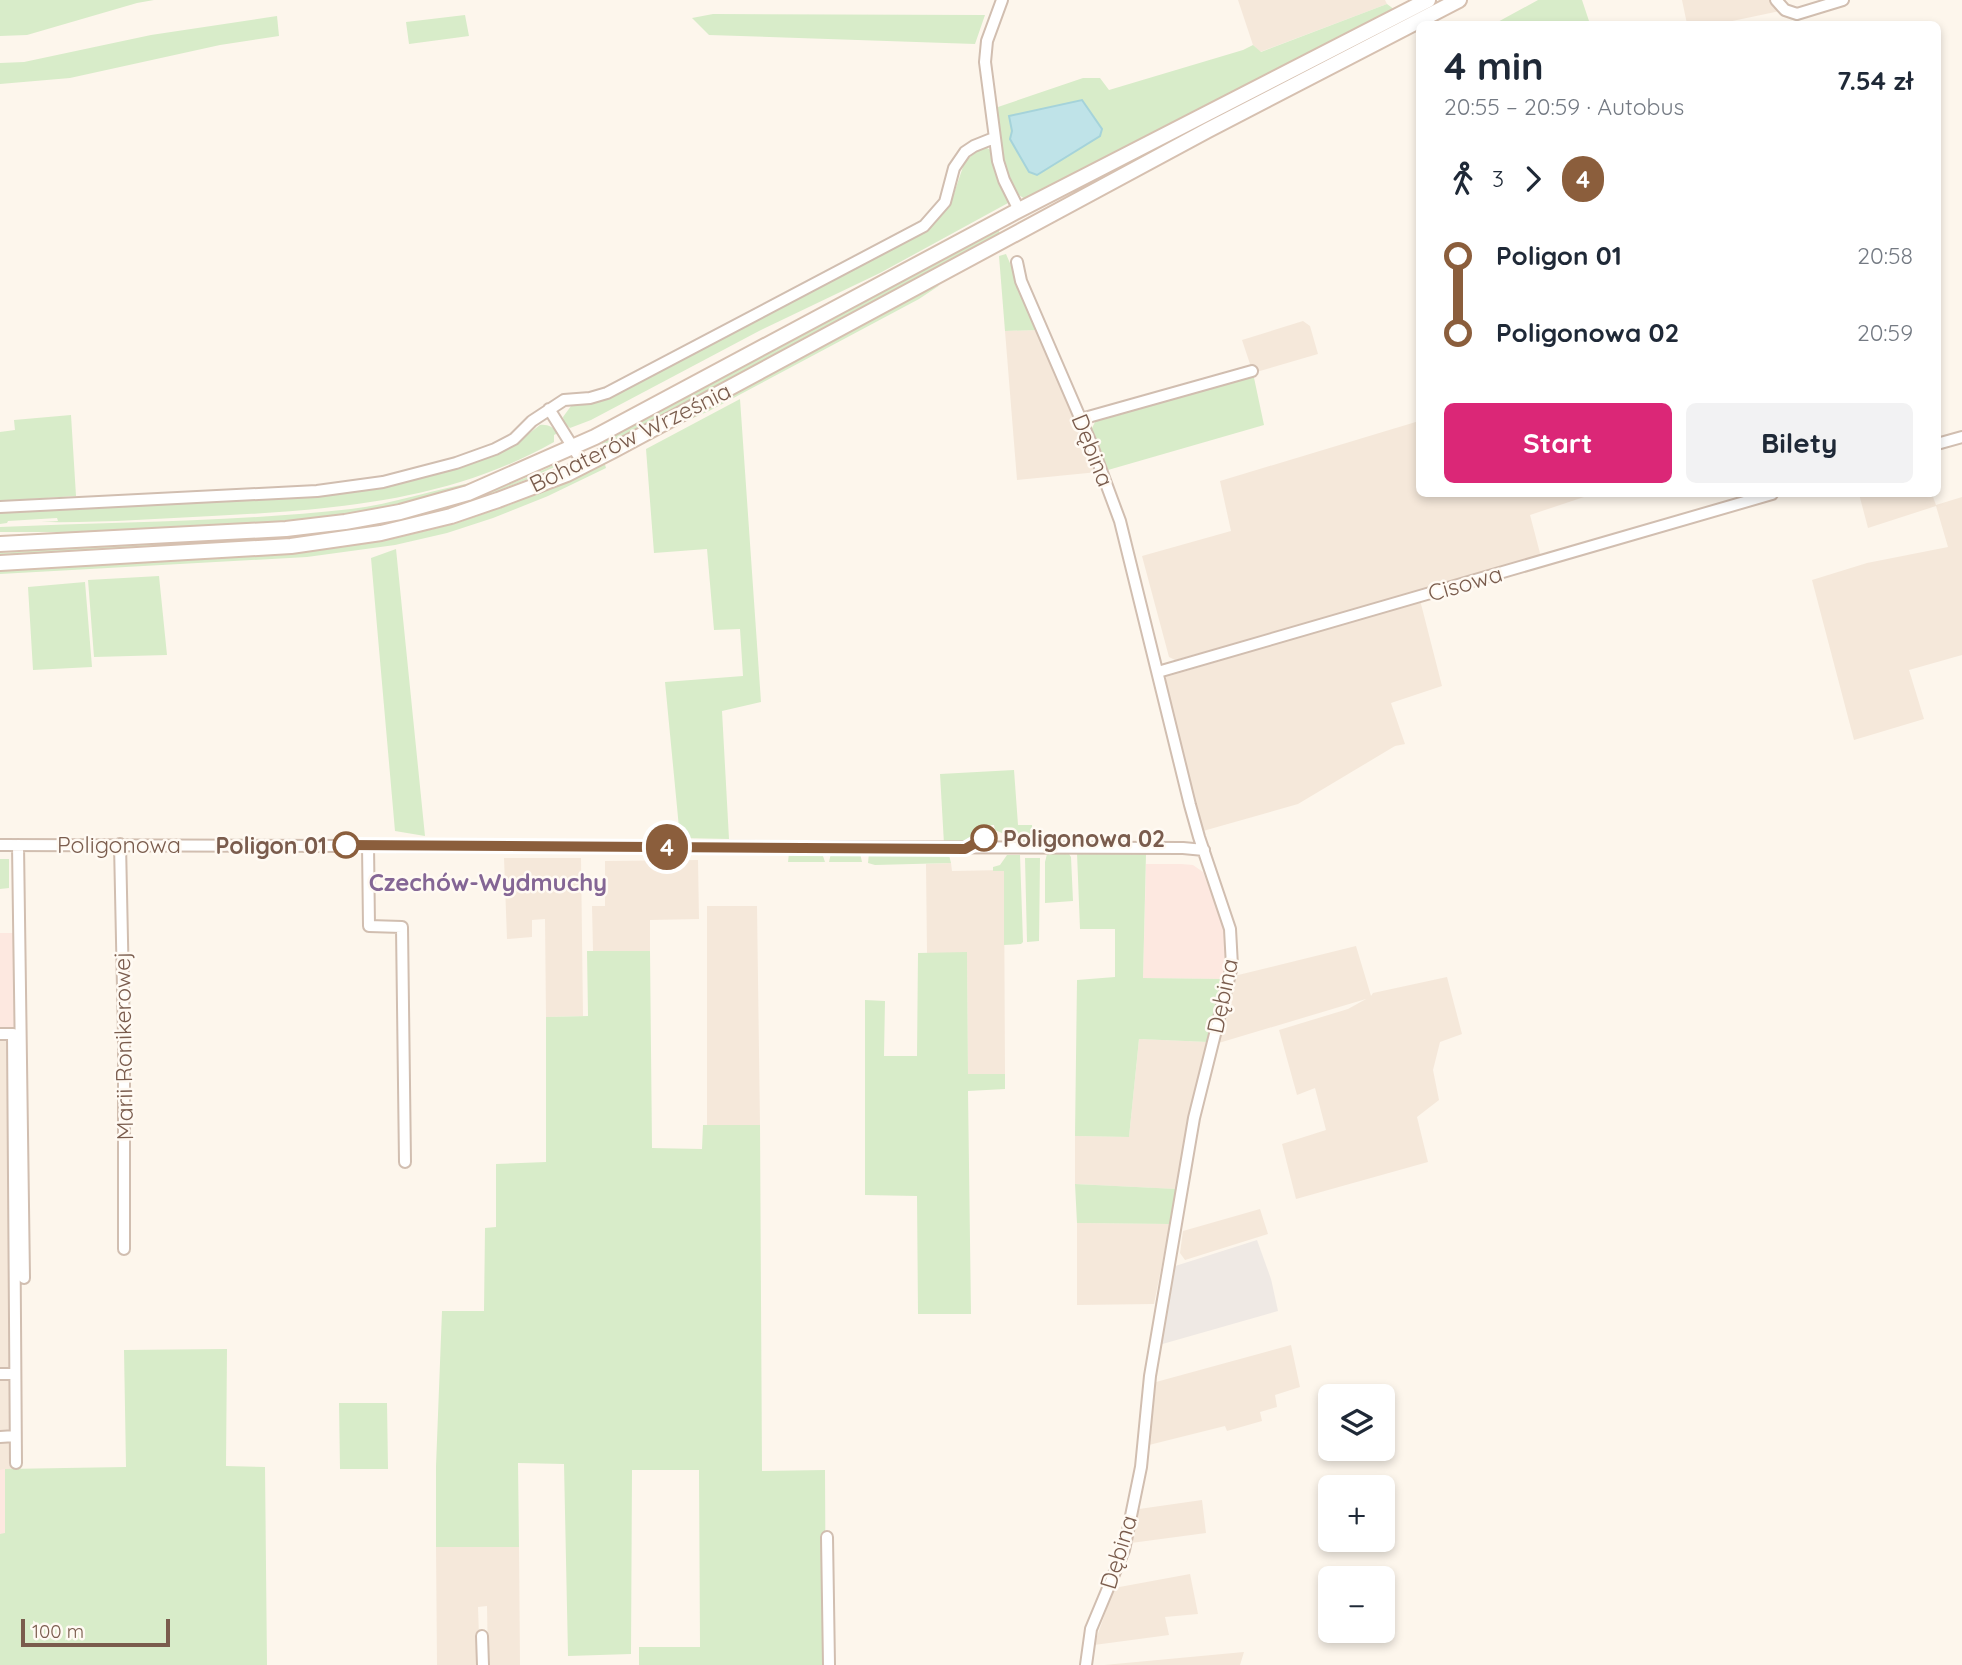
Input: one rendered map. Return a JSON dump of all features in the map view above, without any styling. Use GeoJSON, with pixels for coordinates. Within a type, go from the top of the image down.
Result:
{"type":"FeatureCollection","features":[{"type":"Feature","properties":{"kind":"main road","name":"Bohaterów Września"},"geometry":{"type":"LineString","coordinates":[[0,544],[286,529],[410,510],[468,493],[574,447],[1018,210],[1428,0]]}},
{"type":"Feature","properties":{"kind":"main road","name":"Bohaterów Września"},"geometry":{"type":"LineString","coordinates":[[1418,21],[1459,0]]}},
{"type":"Feature","properties":{"kind":"main road","name":"Bohaterów Września"},"geometry":{"type":"LineString","coordinates":[[0,563],[291,546],[381,533],[472,510],[567,474],[1208,130],[1416,22]]}},
{"type":"Feature","properties":{"kind":"street"},"geometry":{"type":"LineString","coordinates":[[1002,0],[987,41],[985,62],[994,138],[1004,180],[1018,210]]}},
{"type":"Feature","properties":{"kind":"street"},"geometry":{"type":"LineString","coordinates":[[1776,0],[1785,10],[1797,14],[1843,0]]}},
{"type":"Feature","properties":{"kind":"street"},"geometry":{"type":"LineString","coordinates":[[0,507],[285,493],[360,486],[421,472],[495,449],[514,439],[549,409],[564,400],[590,398],[607,393],[924,226],[945,202],[954,168],[965,152],[994,138]]}},
{"type":"Feature","properties":{"kind":"street","name":"Dębina"},"geometry":{"type":"LineString","coordinates":[[1017,262],[1021,281],[1081,419],[1120,520],[1199,837],[1230,929],[1232,966],[1194,1118],[1150,1376],[1142,1467],[1124,1550],[1091,1629],[1086,1665]]}},
{"type":"Feature","properties":{"kind":"street"},"geometry":{"type":"LineString","coordinates":[[1081,419],[1252,371]]}},
{"type":"Feature","properties":{"kind":"street"},"geometry":{"type":"LineString","coordinates":[[549,409],[584,465]]}},
{"type":"Feature","properties":{"kind":"street"},"geometry":{"type":"LineString","coordinates":[[1941,443],[1962,437]]}},
{"type":"Feature","properties":{"kind":"street","name":"Cisowa"},"geometry":{"type":"LineString","coordinates":[[1158,672],[1762,497]]}},
{"type":"Feature","properties":{"kind":"street"},"geometry":{"type":"LineString","coordinates":[[1186,848],[1199,837]]}},
{"type":"Feature","properties":{"kind":"street","name":"Marii Ronikerowej"},"geometry":{"type":"LineString","coordinates":[[120,844],[124,1036],[124,1249]]}},
{"type":"Feature","properties":{"kind":"street","name":"Poligonowa"},"geometry":{"type":"LineString","coordinates":[[0,845],[1204,850]]}},
{"type":"Feature","properties":{"kind":"street"},"geometry":{"type":"LineString","coordinates":[[18,845],[24,1278]]}},
{"type":"Feature","properties":{"kind":"street"},"geometry":{"type":"LineString","coordinates":[[368,845],[369,926],[402,927],[405,1162]]}},
{"type":"Feature","properties":{"kind":"street"},"geometry":{"type":"LineString","coordinates":[[0,1034],[13,1034],[16,1463]]}},
{"type":"Feature","properties":{"kind":"street"},"geometry":{"type":"LineString","coordinates":[[0,1064],[13,1064]]}},
{"type":"Feature","properties":{"kind":"street"},"geometry":{"type":"LineString","coordinates":[[0,1126],[13,1126]]}},
{"type":"Feature","properties":{"kind":"street"},"geometry":{"type":"LineString","coordinates":[[0,1188],[13,1188]]}},
{"type":"Feature","properties":{"kind":"street"},"geometry":{"type":"LineString","coordinates":[[0,1249],[13,1249]]}},
{"type":"Feature","properties":{"kind":"street"},"geometry":{"type":"LineString","coordinates":[[0,1311],[14,1311]]}},
{"type":"Feature","properties":{"kind":"street"},"geometry":{"type":"LineString","coordinates":[[0,1374],[15,1374]]}},
{"type":"Feature","properties":{"kind":"street"},"geometry":{"type":"LineString","coordinates":[[0,1437],[15,1436]]}},
{"type":"Feature","properties":{"kind":"street"},"geometry":{"type":"LineString","coordinates":[[827,1537],[829,1665]]}},
{"type":"Feature","properties":{"kind":"street"},"geometry":{"type":"LineString","coordinates":[[482,1636],[483,1665]]}},
{"type":"Feature","properties":{"kind":"shaded area"},"geometry":{"type":"Polygon","coordinates":[[[1238,0],[1385,0],[1387,4],[1260,52],[1253,45],[1238,0]]]}},
{"type":"Feature","properties":{"kind":"shaded area"},"geometry":{"type":"Polygon","coordinates":[[[1682,0],[1775,0],[1785,10],[1732,21],[1686,21],[1682,0]]]}},
{"type":"Feature","properties":{"kind":"shaded area"},"geometry":{"type":"Polygon","coordinates":[[[1303,321],[1310,326],[1318,354],[1253,373],[1242,340],[1303,321]]]}},
{"type":"Feature","properties":{"kind":"shaded area"},"geometry":{"type":"Polygon","coordinates":[[[1039,330],[1098,472],[1017,480],[1005,331],[1039,330]]]}},
{"type":"Feature","properties":{"kind":"shaded area"},"geometry":{"type":"Polygon","coordinates":[[[1416,422],[1416,497],[1584,497],[1530,515],[1541,557],[1175,660],[1169,657],[1142,556],[1231,531],[1220,481],[1416,422]]]}},
{"type":"Feature","properties":{"kind":"shaded area"},"geometry":{"type":"Polygon","coordinates":[[[1860,497],[1933,497],[1936,505],[1962,497],[1962,655],[1909,670],[1924,719],[1854,740],[1812,580],[1867,563],[1948,547],[1936,506],[1868,528],[1860,497]]]}},
{"type":"Feature","properties":{"kind":"shaded area"},"geometry":{"type":"Polygon","coordinates":[[[1420,600],[1442,686],[1391,703],[1405,744],[1395,746],[1298,804],[1203,831],[1163,678],[1420,600]]]}},
{"type":"Feature","properties":{"kind":"shaded area"},"geometry":{"type":"Polygon","coordinates":[[[504,858],[581,858],[583,1016],[546,1017],[545,919],[532,920],[532,937],[507,939],[504,858]]]}},
{"type":"Feature","properties":{"kind":"shaded area"},"geometry":{"type":"Polygon","coordinates":[[[698,860],[699,919],[650,920],[650,951],[593,951],[592,906],[605,906],[605,861],[698,860]]]}},
{"type":"Feature","properties":{"kind":"shaded area"},"geometry":{"type":"Polygon","coordinates":[[[951,863],[952,871],[1004,870],[1005,1074],[968,1074],[967,953],[927,953],[926,864],[951,863]]]}},
{"type":"Feature","properties":{"kind":"shaded area"},"geometry":{"type":"Polygon","coordinates":[[[1146,864],[1193,865],[1203,872],[1226,931],[1225,979],[1143,978],[1146,864]]]}},
{"type":"Feature","properties":{"kind":"shaded area"},"geometry":{"type":"Polygon","coordinates":[[[707,906],[757,906],[760,1125],[707,1125],[707,906]]]}},
{"type":"Feature","properties":{"kind":"shaded area"},"geometry":{"type":"Polygon","coordinates":[[[0,933],[16,933],[17,1031],[0,1032],[0,933]]]}},
{"type":"Feature","properties":{"kind":"shaded area"},"geometry":{"type":"Polygon","coordinates":[[[1356,946],[1371,996],[1373,993],[1447,977],[1462,1034],[1440,1042],[1433,1070],[1439,1100],[1417,1117],[1428,1162],[1296,1199],[1282,1144],[1326,1130],[1315,1088],[1297,1095],[1279,1030],[1348,1009],[1366,999],[1212,1045],[1230,977],[1356,946]]]}},
{"type":"Feature","properties":{"kind":"shaded area"},"geometry":{"type":"Polygon","coordinates":[[[17,1031],[21,1469],[0,1470],[0,1032],[17,1031]]]}},
{"type":"Feature","properties":{"kind":"shaded area"},"geometry":{"type":"Polygon","coordinates":[[[1139,1039],[1208,1042],[1177,1189],[1075,1184],[1075,1136],[1129,1137],[1139,1039]]]}},
{"type":"Feature","properties":{"kind":"shaded area"},"geometry":{"type":"Polygon","coordinates":[[[1260,1209],[1268,1234],[1185,1260],[1180,1253],[1183,1231],[1260,1209]]]}},
{"type":"Feature","properties":{"kind":"shaded area"},"geometry":{"type":"Polygon","coordinates":[[[1077,1223],[1170,1224],[1154,1304],[1077,1305],[1077,1223]]]}},
{"type":"Feature","properties":{"kind":"shaded area"},"geometry":{"type":"Polygon","coordinates":[[[1257,1240],[1271,1279],[1278,1311],[1159,1345],[1169,1268],[1257,1240]]]}},
{"type":"Feature","properties":{"kind":"shaded area"},"geometry":{"type":"Polygon","coordinates":[[[1291,1345],[1300,1387],[1275,1395],[1277,1407],[1260,1412],[1262,1421],[1227,1431],[1225,1426],[1149,1445],[1156,1382],[1291,1345]]]}},
{"type":"Feature","properties":{"kind":"shaded area"},"geometry":{"type":"Polygon","coordinates":[[[5,1469],[5,1534],[0,1534],[0,1470],[5,1469]]]}},
{"type":"Feature","properties":{"kind":"shaded area"},"geometry":{"type":"Polygon","coordinates":[[[1202,1500],[1206,1533],[1131,1543],[1139,1509],[1202,1500]]]}},
{"type":"Feature","properties":{"kind":"shaded area"},"geometry":{"type":"Polygon","coordinates":[[[436,1547],[519,1547],[520,1665],[488,1665],[487,1606],[478,1607],[480,1665],[437,1665],[436,1547]]]}},
{"type":"Feature","properties":{"kind":"shaded area"},"geometry":{"type":"Polygon","coordinates":[[[1190,1574],[1198,1614],[1165,1617],[1169,1635],[1094,1645],[1114,1588],[1190,1574]]]}},
{"type":"Feature","properties":{"kind":"shaded area"},"geometry":{"type":"Polygon","coordinates":[[[1244,1652],[1240,1665],[1104,1665],[1244,1652]]]}},
{"type":"Feature","properties":{"kind":"green space"},"geometry":{"type":"Polygon","coordinates":[[[0,0],[154,0],[27,35],[0,36],[0,0]]]}},
{"type":"Feature","properties":{"kind":"green space"},"geometry":{"type":"Polygon","coordinates":[[[1538,0],[1582,0],[1589,21],[1500,21],[1538,0]]]}},
{"type":"Feature","properties":{"kind":"green space"},"geometry":{"type":"Polygon","coordinates":[[[1387,4],[1395,10],[1025,199],[1014,192],[1001,153],[995,108],[1083,78],[1100,78],[1109,90],[1253,45],[1261,52],[1387,4]]]}},
{"type":"Feature","properties":{"kind":"green space"},"geometry":{"type":"Polygon","coordinates":[[[713,14],[985,15],[975,44],[709,35],[692,18],[713,14]]]}},
{"type":"Feature","properties":{"kind":"green space"},"geometry":{"type":"Polygon","coordinates":[[[465,15],[469,36],[409,44],[406,22],[465,15]]]}},
{"type":"Feature","properties":{"kind":"green space"},"geometry":{"type":"Polygon","coordinates":[[[277,16],[279,36],[220,45],[70,78],[0,84],[0,63],[24,62],[151,35],[277,16]]]}},
{"type":"Feature","properties":{"kind":"green space"},"geometry":{"type":"Polygon","coordinates":[[[981,148],[994,152],[1008,203],[880,273],[759,331],[591,420],[570,428],[564,423],[563,417],[571,406],[606,398],[931,226],[951,202],[965,161],[981,148]]]}},
{"type":"Feature","properties":{"kind":"green space"},"geometry":{"type":"Polygon","coordinates":[[[998,229],[1001,236],[604,448],[601,442],[998,229]]]}},
{"type":"Feature","properties":{"kind":"green space"},"geometry":{"type":"Polygon","coordinates":[[[1006,254],[1039,330],[1005,331],[999,256],[1006,254]]]}},
{"type":"Feature","properties":{"kind":"green space"},"geometry":{"type":"Polygon","coordinates":[[[940,285],[919,299],[684,422],[693,414],[919,293],[940,285]]]}},
{"type":"Feature","properties":{"kind":"green space"},"geometry":{"type":"Polygon","coordinates":[[[1253,373],[1264,425],[1108,470],[1091,430],[1096,420],[1253,373]]]}},
{"type":"Feature","properties":{"kind":"green space"},"geometry":{"type":"Polygon","coordinates":[[[740,399],[761,702],[722,711],[729,839],[680,838],[665,682],[743,676],[740,629],[714,630],[707,549],[654,553],[646,449],[740,399]]]}},
{"type":"Feature","properties":{"kind":"green space"},"geometry":{"type":"Polygon","coordinates":[[[71,415],[76,496],[0,501],[0,432],[15,430],[14,420],[71,415]]]}},
{"type":"Feature","properties":{"kind":"green space"},"geometry":{"type":"Polygon","coordinates":[[[540,425],[550,426],[558,433],[554,435],[554,442],[473,478],[388,499],[257,514],[41,522],[58,521],[57,518],[8,521],[0,524],[0,511],[369,489],[449,470],[514,445],[540,425]]]}},
{"type":"Feature","properties":{"kind":"green space"},"geometry":{"type":"Polygon","coordinates":[[[604,461],[606,468],[548,496],[447,533],[395,545],[307,557],[0,574],[0,567],[295,552],[392,539],[454,524],[512,504],[604,461]]]}},
{"type":"Feature","properties":{"kind":"green space"},"geometry":{"type":"Polygon","coordinates":[[[561,464],[460,505],[321,538],[0,556],[0,553],[340,529],[450,505],[504,487],[561,464]]]}},
{"type":"Feature","properties":{"kind":"green space"},"geometry":{"type":"Polygon","coordinates":[[[476,482],[465,488],[405,506],[319,519],[112,532],[0,532],[0,527],[220,519],[351,509],[476,482]]]}},
{"type":"Feature","properties":{"kind":"green space"},"geometry":{"type":"Polygon","coordinates":[[[396,549],[425,836],[395,831],[371,558],[396,549]]]}},
{"type":"Feature","properties":{"kind":"green space"},"geometry":{"type":"Polygon","coordinates":[[[159,576],[167,655],[94,657],[88,580],[159,576]]]}},
{"type":"Feature","properties":{"kind":"green space"},"geometry":{"type":"Polygon","coordinates":[[[85,582],[92,667],[33,670],[28,587],[85,582]]]}},
{"type":"Feature","properties":{"kind":"green space"},"geometry":{"type":"Polygon","coordinates":[[[1014,770],[1018,825],[1032,825],[1033,844],[1008,843],[1004,834],[991,825],[988,831],[985,827],[977,831],[979,835],[975,837],[944,844],[940,774],[1014,770]]]}},
{"type":"Feature","properties":{"kind":"green space"},"geometry":{"type":"Polygon","coordinates":[[[789,853],[822,853],[825,862],[788,862],[789,853]]]}},
{"type":"Feature","properties":{"kind":"green space"},"geometry":{"type":"Polygon","coordinates":[[[831,853],[860,853],[862,862],[829,862],[831,853]]]}},
{"type":"Feature","properties":{"kind":"green space"},"geometry":{"type":"Polygon","coordinates":[[[869,853],[945,854],[949,855],[951,863],[875,865],[868,863],[869,853]]]}},
{"type":"Feature","properties":{"kind":"green space"},"geometry":{"type":"Polygon","coordinates":[[[1077,853],[1146,854],[1143,978],[1225,979],[1208,1042],[1139,1039],[1129,1137],[1075,1136],[1077,980],[1115,977],[1115,929],[1080,929],[1077,853]]]}},
{"type":"Feature","properties":{"kind":"green space"},"geometry":{"type":"Polygon","coordinates":[[[1047,854],[1069,854],[1071,857],[1073,901],[1045,903],[1047,854]]]}},
{"type":"Feature","properties":{"kind":"green space"},"geometry":{"type":"Polygon","coordinates":[[[1007,855],[1020,855],[1021,944],[1004,945],[1004,871],[993,871],[993,867],[1000,865],[1007,855]]]}},
{"type":"Feature","properties":{"kind":"green space"},"geometry":{"type":"Polygon","coordinates":[[[1025,858],[1040,858],[1039,941],[1027,942],[1025,858]]]}},
{"type":"Feature","properties":{"kind":"green space"},"geometry":{"type":"Polygon","coordinates":[[[0,859],[9,859],[9,888],[0,889],[0,859]]]}},
{"type":"Feature","properties":{"kind":"green space"},"geometry":{"type":"Polygon","coordinates":[[[587,951],[650,951],[652,1148],[702,1149],[703,1125],[760,1125],[762,1471],[825,1470],[826,1665],[639,1665],[639,1647],[700,1647],[699,1470],[632,1470],[631,1654],[568,1656],[564,1464],[518,1463],[519,1547],[436,1547],[442,1311],[484,1311],[485,1228],[496,1227],[496,1164],[546,1162],[546,1017],[588,1016],[587,951]]]}},
{"type":"Feature","properties":{"kind":"green space"},"geometry":{"type":"Polygon","coordinates":[[[967,952],[968,1074],[1005,1074],[1005,1089],[968,1091],[971,1314],[918,1314],[917,1196],[865,1195],[865,1000],[885,1001],[884,1056],[917,1056],[918,953],[967,952]]]}},
{"type":"Feature","properties":{"kind":"green space"},"geometry":{"type":"Polygon","coordinates":[[[1075,1184],[1177,1189],[1170,1224],[1077,1223],[1075,1184]]]}},
{"type":"Feature","properties":{"kind":"green space"},"geometry":{"type":"Polygon","coordinates":[[[227,1349],[226,1466],[265,1467],[267,1665],[0,1665],[0,1534],[5,1533],[5,1469],[126,1467],[124,1350],[227,1349]]]}},
{"type":"Feature","properties":{"kind":"green space"},"geometry":{"type":"Polygon","coordinates":[[[339,1403],[387,1403],[388,1469],[340,1469],[339,1403]]]}},
{"type":"Feature","properties":{"kind":"water"},"geometry":{"type":"Polygon","coordinates":[[[1082,100],[1102,129],[1100,136],[1037,175],[1029,172],[1010,139],[1012,131],[1009,116],[1082,100]]]}},
{"type":"Feature","properties":{"kind":"bus line","name":"4"},"geometry":{"type":"LineString","coordinates":[[346,845],[965,849],[984,838]]}},
{"type":"Feature","properties":{"kind":"place","name":"Poligonowa 02"},"geometry":{"type":"Point","coordinates":[984,838]}},
{"type":"Feature","properties":{"kind":"place","name":"Poligon 01"},"geometry":{"type":"Point","coordinates":[346,845]}},
{"type":"Feature","properties":{"kind":"district","name":"Czechów-Wydmuchy"},"geometry":{"type":"Point","coordinates":[488,882]}}]}
